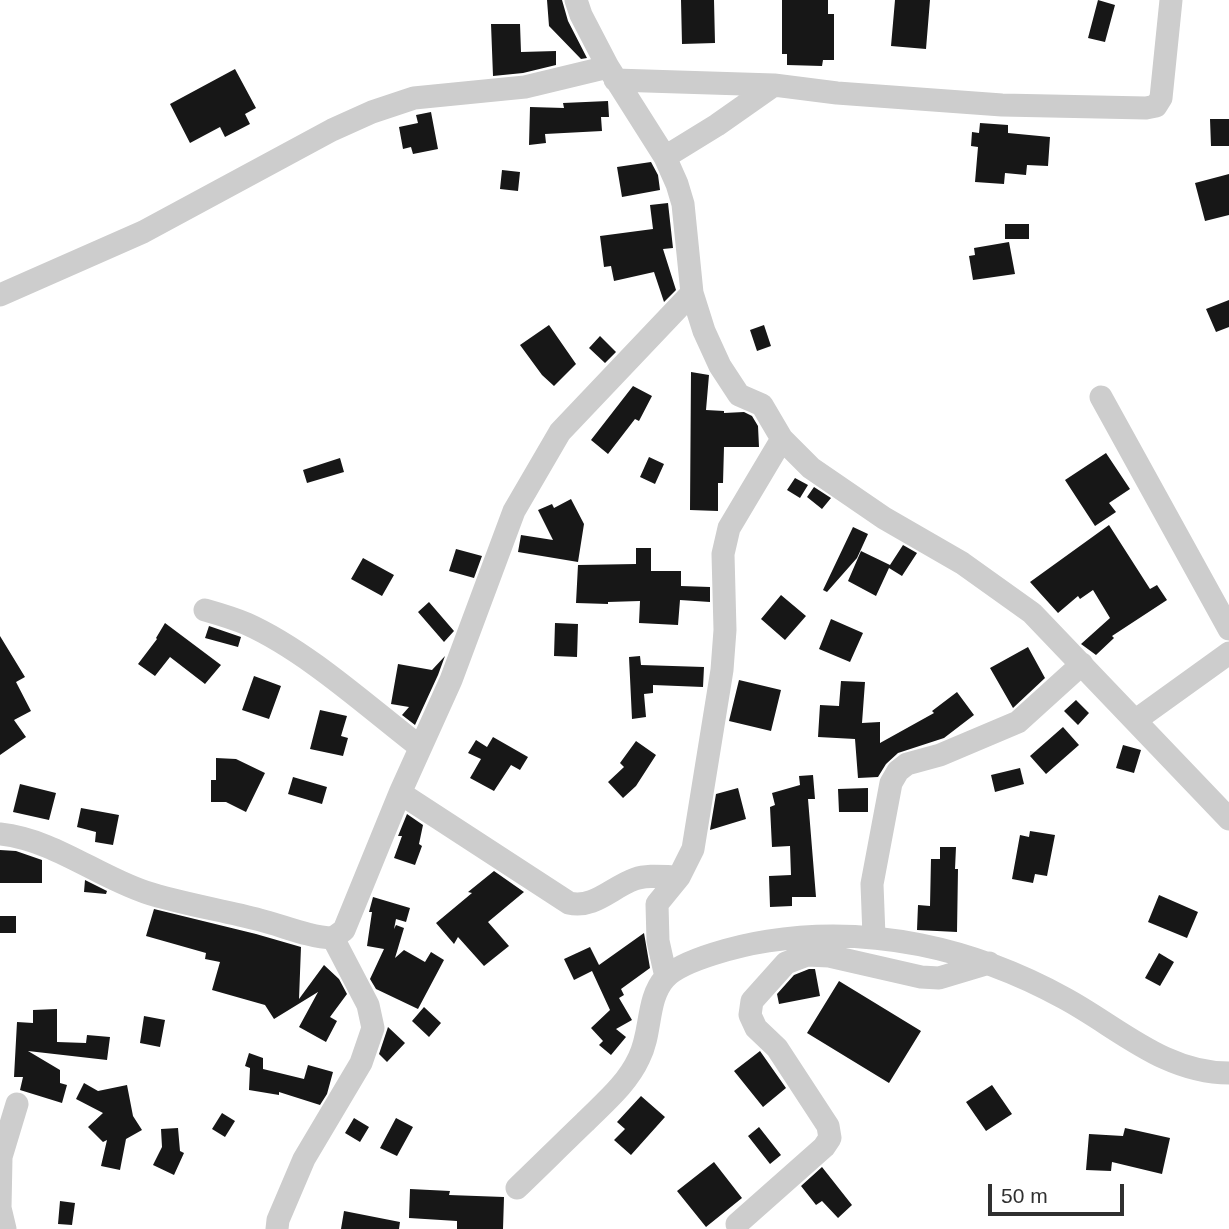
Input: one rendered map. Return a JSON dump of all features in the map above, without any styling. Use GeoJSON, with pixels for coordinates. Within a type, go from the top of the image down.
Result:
{"type":"FeatureCollection","features":[{"type":"Feature","properties":{"kind":"street"},"geometry":{"type":"LineString","coordinates":[[576,0],[611,73],[665,157],[677,184],[683,204],[692,293],[704,331],[720,366],[739,395],[762,405],[782,439],[811,468],[884,518],[962,563],[1032,612],[1229,819]]}},
{"type":"Feature","properties":{"kind":"street"},"geometry":{"type":"LineString","coordinates":[[0,295],[144,232],[332,130],[372,111],[414,98],[611,73],[1002,105],[1156,106],[1161,98],[1171,0]]}},
{"type":"Feature","properties":{"kind":"street"},"geometry":{"type":"LineString","coordinates":[[665,157],[718,125],[774,85]]}},
{"type":"Feature","properties":{"kind":"street"},"geometry":{"type":"LineString","coordinates":[[0,834],[48,845],[145,892],[263,920],[321,938],[333,938],[344,930],[400,793],[451,680],[514,511],[560,432],[692,293]]}},
{"type":"Feature","properties":{"kind":"street"},"geometry":{"type":"LineString","coordinates":[[1101,397],[1229,629]]}},
{"type":"Feature","properties":{"kind":"street"},"geometry":{"type":"LineString","coordinates":[[666,977],[657,941],[657,904],[679,877],[693,849],[722,670],[725,630],[723,554],[729,528],[782,439]]}},
{"type":"Feature","properties":{"kind":"street"},"geometry":{"type":"LineString","coordinates":[[205,610],[247,624],[275,640],[313,665],[420,747]]}},
{"type":"Feature","properties":{"kind":"street"},"geometry":{"type":"LineString","coordinates":[[1136,720],[1229,653]]}},
{"type":"Feature","properties":{"kind":"street"},"geometry":{"type":"LineString","coordinates":[[874,936],[872,884],[891,783],[898,771],[907,764],[940,755],[1017,722],[1082,664]]}},
{"type":"Feature","properties":{"kind":"street"},"geometry":{"type":"LineString","coordinates":[[400,793],[569,903],[589,903],[636,878],[679,877]]}},
{"type":"Feature","properties":{"kind":"street"},"geometry":{"type":"LineString","coordinates":[[517,1188],[624,1083],[640,1056],[654,996],[666,977],[693,962],[735,946],[798,936],[874,936],[947,950],[989,963],[1063,997],[1167,1061],[1199,1071],[1229,1073]]}},
{"type":"Feature","properties":{"kind":"street"},"geometry":{"type":"LineString","coordinates":[[277,1229],[278,1220],[304,1159],[361,1063],[373,1028],[368,1004],[333,938]]}},
{"type":"Feature","properties":{"kind":"street"},"geometry":{"type":"LineString","coordinates":[[737,1224],[824,1147],[830,1138],[828,1126],[792,1070],[777,1048],[756,1028],[750,1015],[752,1001],[786,963],[807,955],[829,956],[921,977],[939,978],[989,963]]}},
{"type":"Feature","properties":{"kind":"street"},"geometry":{"type":"LineString","coordinates":[[5,1229],[1,1208],[1,1157],[17,1104]]}},
{"type":"Feature","properties":{"kind":"building"},"geometry":{"type":"Polygon","coordinates":[[[547,0],[562,0],[568,21],[587,58],[581,59],[549,26],[547,0]]]}},
{"type":"Feature","properties":{"kind":"building"},"geometry":{"type":"Polygon","coordinates":[[[681,0],[714,0],[715,43],[682,44],[681,0]]]}},
{"type":"Feature","properties":{"kind":"building"},"geometry":{"type":"Polygon","coordinates":[[[782,0],[828,0],[828,14],[834,14],[834,60],[823,60],[822,66],[787,65],[787,54],[782,54],[782,0]]]}},
{"type":"Feature","properties":{"kind":"building"},"geometry":{"type":"Polygon","coordinates":[[[895,0],[930,0],[926,49],[891,46],[895,0]]]}},
{"type":"Feature","properties":{"kind":"building"},"geometry":{"type":"Polygon","coordinates":[[[1098,0],[1115,5],[1105,42],[1088,38],[1098,0]]]}},
{"type":"Feature","properties":{"kind":"building"},"geometry":{"type":"Polygon","coordinates":[[[491,24],[520,24],[521,52],[556,51],[556,65],[523,73],[493,76],[491,24]]]}},
{"type":"Feature","properties":{"kind":"building"},"geometry":{"type":"Polygon","coordinates":[[[235,69],[256,108],[245,114],[250,124],[225,137],[220,127],[190,143],[170,104],[235,69]]]}},
{"type":"Feature","properties":{"kind":"building"},"geometry":{"type":"Polygon","coordinates":[[[608,101],[609,117],[601,117],[602,131],[545,134],[546,143],[529,145],[530,107],[564,108],[563,103],[608,101]]]}},
{"type":"Feature","properties":{"kind":"building"},"geometry":{"type":"Polygon","coordinates":[[[431,112],[438,149],[413,154],[411,147],[403,149],[399,127],[418,123],[416,115],[431,112]]]}},
{"type":"Feature","properties":{"kind":"building"},"geometry":{"type":"Polygon","coordinates":[[[1210,119],[1229,119],[1229,146],[1211,146],[1210,119]]]}},
{"type":"Feature","properties":{"kind":"building"},"geometry":{"type":"Polygon","coordinates":[[[980,123],[1008,125],[1008,133],[1050,137],[1048,166],[1027,165],[1026,175],[1005,173],[1004,184],[975,182],[978,147],[971,146],[972,132],[979,133],[980,123]]]}},
{"type":"Feature","properties":{"kind":"building"},"geometry":{"type":"Polygon","coordinates":[[[651,162],[658,175],[660,190],[622,197],[617,167],[651,162]]]}},
{"type":"Feature","properties":{"kind":"building"},"geometry":{"type":"Polygon","coordinates":[[[502,170],[520,172],[518,191],[500,189],[502,170]]]}},
{"type":"Feature","properties":{"kind":"building"},"geometry":{"type":"Polygon","coordinates":[[[1229,174],[1229,215],[1205,221],[1195,183],[1229,174]]]}},
{"type":"Feature","properties":{"kind":"building"},"geometry":{"type":"Polygon","coordinates":[[[668,203],[673,248],[663,249],[676,290],[664,302],[654,272],[614,281],[611,266],[604,267],[600,236],[653,229],[650,205],[668,203]]]}},
{"type":"Feature","properties":{"kind":"building"},"geometry":{"type":"Polygon","coordinates":[[[1005,224],[1029,224],[1029,239],[1005,239],[1005,224]]]}},
{"type":"Feature","properties":{"kind":"building"},"geometry":{"type":"Polygon","coordinates":[[[1009,242],[1015,274],[973,280],[969,256],[975,255],[974,248],[1009,242]]]}},
{"type":"Feature","properties":{"kind":"building"},"geometry":{"type":"Polygon","coordinates":[[[1229,300],[1229,327],[1216,332],[1206,309],[1229,300]]]}},
{"type":"Feature","properties":{"kind":"building"},"geometry":{"type":"Polygon","coordinates":[[[549,325],[576,364],[554,386],[542,375],[520,345],[549,325]]]}},
{"type":"Feature","properties":{"kind":"building"},"geometry":{"type":"Polygon","coordinates":[[[764,325],[771,346],[757,351],[750,330],[764,325]]]}},
{"type":"Feature","properties":{"kind":"building"},"geometry":{"type":"Polygon","coordinates":[[[600,336],[616,352],[605,363],[589,348],[600,336]]]}},
{"type":"Feature","properties":{"kind":"building"},"geometry":{"type":"Polygon","coordinates":[[[691,372],[709,375],[706,410],[744,412],[752,416],[758,426],[759,447],[724,447],[723,483],[718,483],[718,511],[690,510],[691,372]]]}},
{"type":"Feature","properties":{"kind":"building"},"geometry":{"type":"Polygon","coordinates":[[[633,386],[652,396],[639,421],[635,419],[608,454],[591,440],[633,386]]]}},
{"type":"Feature","properties":{"kind":"building"},"geometry":{"type":"Polygon","coordinates":[[[1106,453],[1130,489],[1109,503],[1116,512],[1095,526],[1065,480],[1106,453]]]}},
{"type":"Feature","properties":{"kind":"building"},"geometry":{"type":"Polygon","coordinates":[[[649,457],[664,464],[655,484],[640,477],[649,457]]]}},
{"type":"Feature","properties":{"kind":"building"},"geometry":{"type":"Polygon","coordinates":[[[340,458],[344,472],[307,483],[303,470],[340,458]]]}},
{"type":"Feature","properties":{"kind":"building"},"geometry":{"type":"Polygon","coordinates":[[[795,478],[808,485],[800,498],[787,490],[795,478]]]}},
{"type":"Feature","properties":{"kind":"building"},"geometry":{"type":"Polygon","coordinates":[[[814,487],[831,498],[822,509],[807,497],[814,487]]]}},
{"type":"Feature","properties":{"kind":"building"},"geometry":{"type":"Polygon","coordinates":[[[571,499],[584,524],[578,562],[518,552],[521,535],[553,540],[538,510],[552,504],[554,508],[571,499]]]}},
{"type":"Feature","properties":{"kind":"building"},"geometry":{"type":"Polygon","coordinates":[[[1109,525],[1150,589],[1157,585],[1167,600],[1112,636],[1114,638],[1096,655],[1081,644],[1110,618],[1093,590],[1080,599],[1078,596],[1058,613],[1030,582],[1109,525]]]}},
{"type":"Feature","properties":{"kind":"building"},"geometry":{"type":"Polygon","coordinates":[[[853,527],[868,534],[857,558],[827,592],[823,590],[853,527]]]}},
{"type":"Feature","properties":{"kind":"building"},"geometry":{"type":"Polygon","coordinates":[[[903,545],[917,553],[902,576],[889,568],[876,596],[848,581],[861,551],[890,565],[903,545]]]}},
{"type":"Feature","properties":{"kind":"building"},"geometry":{"type":"Polygon","coordinates":[[[636,548],[651,548],[651,571],[681,571],[681,586],[710,587],[710,602],[680,600],[678,625],[639,623],[640,601],[576,603],[578,565],[636,564],[636,548]]]}},
{"type":"Feature","properties":{"kind":"building"},"geometry":{"type":"Polygon","coordinates":[[[456,549],[482,556],[474,578],[449,571],[456,549]]]}},
{"type":"Feature","properties":{"kind":"building"},"geometry":{"type":"Polygon","coordinates":[[[363,558],[394,575],[382,596],[351,579],[363,558]]]}},
{"type":"Feature","properties":{"kind":"building"},"geometry":{"type":"Polygon","coordinates":[[[781,595],[806,616],[785,640],[761,619],[781,595]]]}},
{"type":"Feature","properties":{"kind":"building"},"geometry":{"type":"Polygon","coordinates":[[[429,602],[454,631],[444,642],[418,612],[429,602]]]}},
{"type":"Feature","properties":{"kind":"building"},"geometry":{"type":"Polygon","coordinates":[[[831,619],[863,633],[850,662],[819,649],[831,619]]]}},
{"type":"Feature","properties":{"kind":"building"},"geometry":{"type":"Polygon","coordinates":[[[165,623],[221,665],[205,684],[170,657],[155,676],[138,664],[157,639],[165,623]]]}},
{"type":"Feature","properties":{"kind":"building"},"geometry":{"type":"Polygon","coordinates":[[[555,623],[578,624],[577,657],[554,656],[555,623]]]}},
{"type":"Feature","properties":{"kind":"building"},"geometry":{"type":"Polygon","coordinates":[[[209,626],[241,637],[238,647],[205,638],[209,626]]]}},
{"type":"Feature","properties":{"kind":"building"},"geometry":{"type":"Polygon","coordinates":[[[0,636],[25,677],[16,682],[31,711],[14,720],[26,737],[0,755],[0,636]]]}},
{"type":"Feature","properties":{"kind":"building"},"geometry":{"type":"Polygon","coordinates":[[[1028,647],[1045,678],[1013,708],[990,668],[1028,647]]]}},
{"type":"Feature","properties":{"kind":"building"},"geometry":{"type":"Polygon","coordinates":[[[445,656],[415,725],[402,715],[409,707],[391,704],[398,664],[432,670],[445,656]]]}},
{"type":"Feature","properties":{"kind":"building"},"geometry":{"type":"Polygon","coordinates":[[[640,656],[641,665],[704,667],[703,687],[653,685],[653,693],[644,694],[646,717],[632,719],[629,657],[640,656]]]}},
{"type":"Feature","properties":{"kind":"building"},"geometry":{"type":"Polygon","coordinates":[[[254,676],[281,686],[269,719],[242,710],[254,676]]]}},
{"type":"Feature","properties":{"kind":"building"},"geometry":{"type":"Polygon","coordinates":[[[739,680],[781,690],[771,731],[729,721],[739,680]]]}},
{"type":"Feature","properties":{"kind":"building"},"geometry":{"type":"Polygon","coordinates":[[[841,681],[865,682],[862,723],[880,722],[880,743],[934,713],[932,711],[957,692],[974,715],[944,738],[898,753],[886,764],[878,777],[858,778],[855,739],[818,737],[820,705],[839,706],[841,681]]]}},
{"type":"Feature","properties":{"kind":"building"},"geometry":{"type":"Polygon","coordinates":[[[1076,700],[1089,713],[1078,725],[1064,711],[1076,700]]]}},
{"type":"Feature","properties":{"kind":"building"},"geometry":{"type":"Polygon","coordinates":[[[320,710],[347,716],[341,736],[348,738],[343,756],[310,749],[320,710]]]}},
{"type":"Feature","properties":{"kind":"building"},"geometry":{"type":"Polygon","coordinates":[[[1063,727],[1079,745],[1046,774],[1030,756],[1063,727]]]}},
{"type":"Feature","properties":{"kind":"building"},"geometry":{"type":"Polygon","coordinates":[[[493,737],[528,757],[520,770],[511,765],[494,791],[470,778],[481,759],[468,753],[476,740],[487,747],[493,737]]]}},
{"type":"Feature","properties":{"kind":"building"},"geometry":{"type":"Polygon","coordinates":[[[636,741],[656,755],[636,786],[623,798],[608,782],[624,767],[620,763],[636,741]]]}},
{"type":"Feature","properties":{"kind":"building"},"geometry":{"type":"Polygon","coordinates":[[[1123,745],[1141,750],[1134,773],[1116,768],[1123,745]]]}},
{"type":"Feature","properties":{"kind":"building"},"geometry":{"type":"Polygon","coordinates":[[[216,758],[236,759],[265,773],[246,812],[226,802],[211,802],[211,780],[216,780],[216,758]]]}},
{"type":"Feature","properties":{"kind":"building"},"geometry":{"type":"Polygon","coordinates":[[[1020,768],[1024,784],[995,792],[991,775],[1020,768]]]}},
{"type":"Feature","properties":{"kind":"building"},"geometry":{"type":"Polygon","coordinates":[[[813,775],[815,799],[808,799],[816,897],[792,897],[792,906],[770,907],[769,876],[791,875],[790,846],[772,847],[770,807],[775,805],[772,793],[800,785],[799,776],[813,775]]]}},
{"type":"Feature","properties":{"kind":"building"},"geometry":{"type":"Polygon","coordinates":[[[293,777],[327,787],[322,804],[288,794],[293,777]]]}},
{"type":"Feature","properties":{"kind":"building"},"geometry":{"type":"Polygon","coordinates":[[[20,784],[56,793],[49,820],[13,812],[20,784]]]}},
{"type":"Feature","properties":{"kind":"building"},"geometry":{"type":"Polygon","coordinates":[[[738,788],[746,819],[710,830],[716,794],[738,788]]]}},
{"type":"Feature","properties":{"kind":"building"},"geometry":{"type":"Polygon","coordinates":[[[868,788],[868,812],[839,812],[838,789],[868,788]]]}},
{"type":"Feature","properties":{"kind":"building"},"geometry":{"type":"Polygon","coordinates":[[[81,808],[119,815],[113,845],[95,842],[96,832],[77,827],[81,808]]]}},
{"type":"Feature","properties":{"kind":"building"},"geometry":{"type":"Polygon","coordinates":[[[407,814],[423,825],[419,844],[422,846],[415,865],[394,858],[402,836],[398,836],[407,814]]]}},
{"type":"Feature","properties":{"kind":"building"},"geometry":{"type":"Polygon","coordinates":[[[1030,831],[1055,835],[1047,876],[1035,874],[1033,883],[1012,879],[1020,835],[1029,837],[1030,831]]]}},
{"type":"Feature","properties":{"kind":"building"},"geometry":{"type":"Polygon","coordinates":[[[940,847],[956,847],[957,932],[917,930],[918,905],[930,906],[931,859],[940,859],[940,847]]]}},
{"type":"Feature","properties":{"kind":"building"},"geometry":{"type":"Polygon","coordinates":[[[0,850],[16,851],[42,860],[42,883],[0,883],[0,850]]]}},
{"type":"Feature","properties":{"kind":"building"},"geometry":{"type":"Polygon","coordinates":[[[494,871],[524,892],[488,922],[509,946],[484,966],[458,937],[454,944],[436,923],[494,871]]]}},
{"type":"Feature","properties":{"kind":"building"},"geometry":{"type":"Polygon","coordinates":[[[85,880],[107,891],[106,894],[84,892],[85,880]]]}},
{"type":"Feature","properties":{"kind":"building"},"geometry":{"type":"Polygon","coordinates":[[[1159,895],[1198,912],[1187,938],[1148,922],[1159,895]]]}},
{"type":"Feature","properties":{"kind":"building"},"geometry":{"type":"Polygon","coordinates":[[[373,897],[410,908],[406,922],[396,919],[394,929],[396,925],[404,928],[395,958],[404,950],[425,962],[431,952],[444,960],[418,1009],[376,989],[370,979],[384,949],[367,946],[372,912],[369,912],[373,897]]]}},
{"type":"Feature","properties":{"kind":"building"},"geometry":{"type":"Polygon","coordinates":[[[154,909],[301,947],[299,999],[324,965],[339,979],[347,994],[330,1017],[337,1021],[326,1042],[299,1027],[318,992],[274,1019],[265,1005],[212,990],[220,962],[205,959],[206,953],[146,936],[154,909]]]}},
{"type":"Feature","properties":{"kind":"building"},"geometry":{"type":"Polygon","coordinates":[[[0,916],[16,916],[16,933],[0,933],[0,916]]]}},
{"type":"Feature","properties":{"kind":"building"},"geometry":{"type":"Polygon","coordinates":[[[644,933],[650,968],[621,989],[624,995],[619,998],[632,1020],[616,1029],[626,1037],[611,1055],[599,1045],[603,1041],[591,1028],[610,1010],[592,971],[574,980],[564,959],[590,947],[599,965],[644,933]]]}},
{"type":"Feature","properties":{"kind":"building"},"geometry":{"type":"Polygon","coordinates":[[[1159,953],[1174,962],[1160,986],[1145,978],[1159,953]]]}},
{"type":"Feature","properties":{"kind":"building"},"geometry":{"type":"Polygon","coordinates":[[[815,969],[820,996],[779,1004],[777,994],[794,975],[815,969]]]}},
{"type":"Feature","properties":{"kind":"building"},"geometry":{"type":"Polygon","coordinates":[[[839,981],[921,1031],[889,1083],[807,1033],[839,981]]]}},
{"type":"Feature","properties":{"kind":"building"},"geometry":{"type":"Polygon","coordinates":[[[424,1007],[441,1023],[429,1037],[412,1021],[424,1007]]]}},
{"type":"Feature","properties":{"kind":"building"},"geometry":{"type":"Polygon","coordinates":[[[57,1009],[57,1042],[86,1043],[87,1035],[110,1037],[107,1060],[28,1051],[60,1070],[60,1083],[67,1085],[62,1103],[20,1090],[23,1077],[14,1077],[17,1022],[33,1023],[33,1010],[57,1009]]]}},
{"type":"Feature","properties":{"kind":"building"},"geometry":{"type":"Polygon","coordinates":[[[144,1016],[165,1020],[160,1047],[140,1043],[144,1016]]]}},
{"type":"Feature","properties":{"kind":"building"},"geometry":{"type":"Polygon","coordinates":[[[388,1027],[405,1043],[387,1062],[379,1054],[388,1027]]]}},
{"type":"Feature","properties":{"kind":"building"},"geometry":{"type":"Polygon","coordinates":[[[760,1051],[786,1088],[763,1107],[734,1071],[760,1051]]]}},
{"type":"Feature","properties":{"kind":"building"},"geometry":{"type":"Polygon","coordinates":[[[249,1053],[263,1058],[263,1069],[304,1079],[308,1065],[333,1072],[327,1094],[320,1105],[279,1092],[279,1095],[249,1090],[250,1068],[245,1066],[249,1053]]]}},
{"type":"Feature","properties":{"kind":"building"},"geometry":{"type":"Polygon","coordinates":[[[84,1083],[98,1091],[127,1085],[133,1116],[142,1130],[126,1139],[120,1170],[101,1166],[107,1140],[103,1142],[88,1127],[103,1113],[76,1099],[84,1083]]]}},
{"type":"Feature","properties":{"kind":"building"},"geometry":{"type":"Polygon","coordinates":[[[992,1085],[1012,1114],[986,1131],[966,1102],[992,1085]]]}},
{"type":"Feature","properties":{"kind":"building"},"geometry":{"type":"Polygon","coordinates":[[[641,1096],[665,1117],[631,1155],[614,1140],[625,1129],[617,1122],[641,1096]]]}},
{"type":"Feature","properties":{"kind":"building"},"geometry":{"type":"Polygon","coordinates":[[[222,1113],[235,1121],[225,1137],[212,1129],[222,1113]]]}},
{"type":"Feature","properties":{"kind":"building"},"geometry":{"type":"Polygon","coordinates":[[[354,1118],[369,1127],[360,1142],[345,1133],[354,1118]]]}},
{"type":"Feature","properties":{"kind":"building"},"geometry":{"type":"Polygon","coordinates":[[[396,1118],[413,1127],[397,1156],[380,1148],[396,1118]]]}},
{"type":"Feature","properties":{"kind":"building"},"geometry":{"type":"Polygon","coordinates":[[[759,1127],[781,1155],[770,1164],[748,1136],[759,1127]]]}},
{"type":"Feature","properties":{"kind":"building"},"geometry":{"type":"Polygon","coordinates":[[[178,1128],[180,1151],[184,1153],[174,1175],[153,1165],[162,1147],[161,1129],[178,1128]]]}},
{"type":"Feature","properties":{"kind":"building"},"geometry":{"type":"Polygon","coordinates":[[[1125,1128],[1170,1138],[1162,1174],[1112,1162],[1111,1171],[1086,1170],[1089,1134],[1123,1136],[1125,1128]]]}},
{"type":"Feature","properties":{"kind":"building"},"geometry":{"type":"Polygon","coordinates":[[[714,1162],[742,1198],[706,1227],[677,1191],[714,1162]]]}},
{"type":"Feature","properties":{"kind":"building"},"geometry":{"type":"Polygon","coordinates":[[[822,1167],[852,1205],[838,1218],[822,1201],[816,1205],[801,1186],[822,1167]]]}},
{"type":"Feature","properties":{"kind":"building"},"geometry":{"type":"Polygon","coordinates":[[[410,1189],[450,1191],[449,1195],[504,1197],[503,1229],[457,1229],[457,1221],[409,1218],[410,1189]]]}},
{"type":"Feature","properties":{"kind":"building"},"geometry":{"type":"Polygon","coordinates":[[[60,1201],[75,1203],[72,1225],[58,1224],[60,1201]]]}},
{"type":"Feature","properties":{"kind":"building"},"geometry":{"type":"Polygon","coordinates":[[[344,1211],[400,1222],[399,1229],[341,1229],[344,1211]]]}}]}
